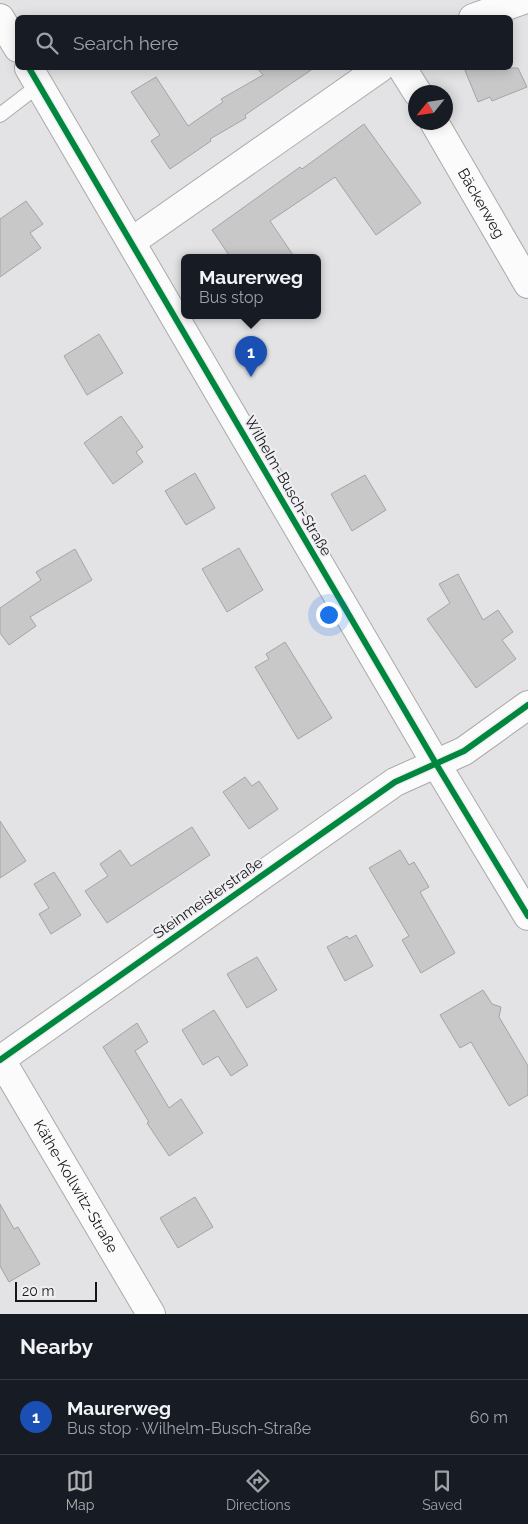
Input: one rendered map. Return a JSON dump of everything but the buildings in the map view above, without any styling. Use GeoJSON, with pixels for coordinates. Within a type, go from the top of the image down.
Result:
{"type":"FeatureCollection","features":[{"type":"Feature","properties":{"kind":"street"},"geometry":{"type":"LineString","coordinates":[[480,15],[523,0]]}},
{"type":"Feature","properties":{"kind":"street"},"geometry":{"type":"LineString","coordinates":[[0,18],[15,43]]}},
{"type":"Feature","properties":{"kind":"street"},"geometry":{"type":"LineString","coordinates":[[131,242],[377,70]]}},
{"type":"Feature","properties":{"kind":"street"},"geometry":{"type":"LineString","coordinates":[[403,70],[413,85]]}},
{"type":"Feature","properties":{"kind":"street","name":"Wilhelm-Busch-Straße"},"geometry":{"type":"LineString","coordinates":[[34,76],[435,762],[528,916]]}},
{"type":"Feature","properties":{"kind":"street","name":"Bäckerweg"},"geometry":{"type":"LineString","coordinates":[[439,130],[528,284]]}},
{"type":"Feature","properties":{"kind":"street","name":"Steinmeisterstraße"},"geometry":{"type":"LineString","coordinates":[[0,1059],[394,782],[464,750],[528,705]]}},
{"type":"Feature","properties":{"kind":"street","name":"Käthe-Kollwitz-Straße"},"geometry":{"type":"LineString","coordinates":[[0,1059],[151,1314]]}},
{"type":"Feature","properties":{"kind":"lane"},"geometry":{"type":"LineString","coordinates":[[0,115],[34,76]]}},
{"type":"Feature","properties":{"kind":"cycle path"},"geometry":{"type":"LineString","coordinates":[[30,70],[435,762],[528,916]]}},
{"type":"Feature","properties":{"kind":"cycle path"},"geometry":{"type":"LineString","coordinates":[[0,1060],[395,782],[464,751],[528,705]]}},
{"type":"Feature","properties":{"kind":"place","name":"Maurerweg"},"geometry":{"type":"Point","coordinates":[251,377]}}]}
